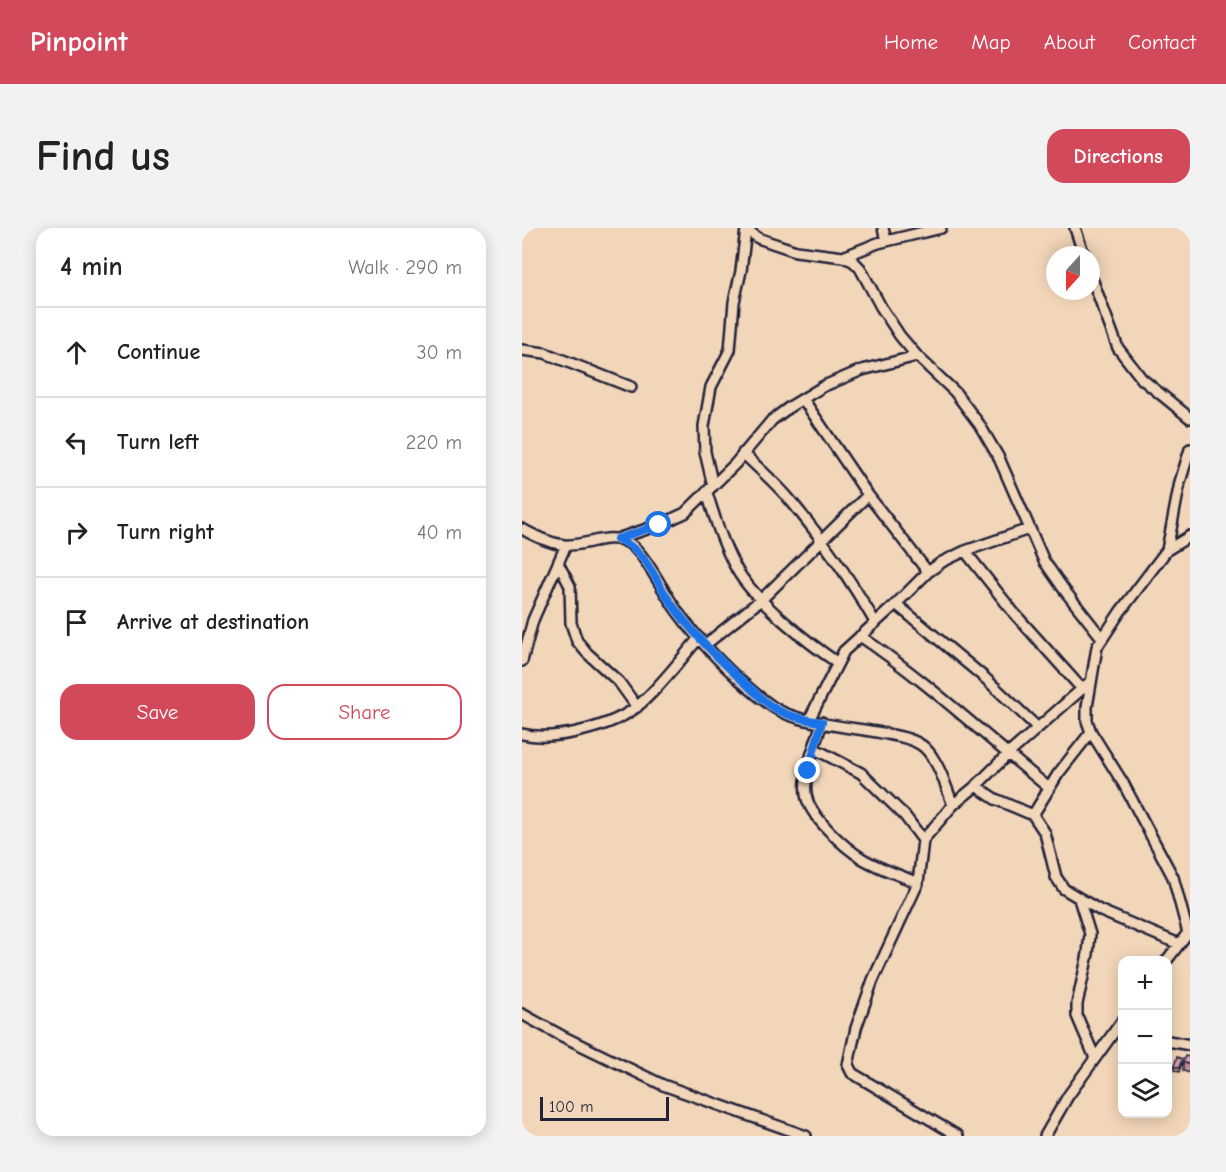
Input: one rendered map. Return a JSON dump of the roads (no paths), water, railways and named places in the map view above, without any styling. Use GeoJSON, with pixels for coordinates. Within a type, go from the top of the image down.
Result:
{"type":"FeatureCollection","features":[{"type":"Feature","properties":{"kind":"street"},"geometry":{"type":"LineString","coordinates":[[883,228],[886,241]]}},
{"type":"Feature","properties":{"kind":"street"},"geometry":{"type":"LineString","coordinates":[[843,257],[886,241],[941,228]]}},
{"type":"Feature","properties":{"kind":"street"},"geometry":{"type":"LineString","coordinates":[[1075,228],[1081,246]]}},
{"type":"Feature","properties":{"kind":"street"},"geometry":{"type":"LineString","coordinates":[[746,229],[758,238],[796,251],[843,257],[853,261],[860,268],[881,307],[917,356],[955,392],[979,424],[999,458],[1044,561],[1102,638]]}},
{"type":"Feature","properties":{"kind":"street"},"geometry":{"type":"LineString","coordinates":[[746,229],[741,271],[734,302],[730,350],[711,387],[704,426],[710,489],[722,540],[749,586],[816,648],[838,663]]}},
{"type":"Feature","properties":{"kind":"street"},"geometry":{"type":"LineString","coordinates":[[1100,300],[1118,348],[1142,379],[1190,418]]}},
{"type":"Feature","properties":{"kind":"street"},"geometry":{"type":"LineString","coordinates":[[522,350],[545,353],[631,387]]}},
{"type":"Feature","properties":{"kind":"street"},"geometry":{"type":"LineString","coordinates":[[522,528],[539,538],[566,545],[617,539],[659,525],[685,513],[710,489],[772,420],[803,399],[824,386],[862,370],[917,356]]}},
{"type":"Feature","properties":{"kind":"street"},"geometry":{"type":"LineString","coordinates":[[803,399],[868,495],[928,572]]}},
{"type":"Feature","properties":{"kind":"street"},"geometry":{"type":"LineString","coordinates":[[1167,550],[1180,482],[1190,449]]}},
{"type":"Feature","properties":{"kind":"street"},"geometry":{"type":"LineString","coordinates":[[743,453],[788,498],[823,540],[875,622]]}},
{"type":"Feature","properties":{"kind":"street"},"geometry":{"type":"LineString","coordinates":[[522,734],[560,735],[587,730],[637,706],[702,641],[762,599],[868,495]]}},
{"type":"Feature","properties":{"kind":"street"},"geometry":{"type":"LineString","coordinates":[[809,720],[844,651],[928,572],[942,562],[966,551],[1029,529]]}},
{"type":"Feature","properties":{"kind":"street"},"geometry":{"type":"LineString","coordinates":[[1170,956],[1189,931],[1173,877],[1126,789],[1091,732],[1087,721],[1097,647],[1102,638],[1167,550],[1190,536]]}},
{"type":"Feature","properties":{"kind":"street"},"geometry":{"type":"LineString","coordinates":[[617,539],[629,544],[639,552],[678,612],[702,641],[738,677],[774,708],[792,716],[916,742],[926,749],[943,777],[953,805]]}},
{"type":"Feature","properties":{"kind":"street"},"geometry":{"type":"LineString","coordinates":[[522,661],[533,620],[566,545]]}},
{"type":"Feature","properties":{"kind":"street"},"geometry":{"type":"LineString","coordinates":[[966,551],[1014,613],[1082,689]]}},
{"type":"Feature","properties":{"kind":"street"},"geometry":{"type":"LineString","coordinates":[[558,563],[570,586],[571,623],[577,641],[619,682],[637,706]]}},
{"type":"Feature","properties":{"kind":"street"},"geometry":{"type":"LineString","coordinates":[[896,604],[985,678],[1038,728]]}},
{"type":"Feature","properties":{"kind":"street"},"geometry":{"type":"LineString","coordinates":[[860,636],[926,685],[1049,788]]}},
{"type":"Feature","properties":{"kind":"street"},"geometry":{"type":"LineString","coordinates":[[958,1136],[852,1073],[848,1065],[856,1028],[873,980],[918,883],[923,840],[953,805],[976,786],[1007,754],[1091,681]]}},
{"type":"Feature","properties":{"kind":"street"},"geometry":{"type":"LineString","coordinates":[[822,722],[805,784],[806,797],[811,810],[843,843],[862,858],[918,883]]}},
{"type":"Feature","properties":{"kind":"street"},"geometry":{"type":"LineString","coordinates":[[1033,815],[1049,788],[1091,732]]}},
{"type":"Feature","properties":{"kind":"street"},"geometry":{"type":"LineString","coordinates":[[815,750],[861,773],[905,816],[923,840]]}},
{"type":"Feature","properties":{"kind":"street"},"geometry":{"type":"LineString","coordinates":[[976,786],[995,799],[1033,815],[1045,833],[1056,877],[1064,889],[1101,911],[1179,944]]}},
{"type":"Feature","properties":{"kind":"street"},"geometry":{"type":"LineString","coordinates":[[1079,899],[1090,934],[1077,1004],[1077,1016],[1095,1058]]}},
{"type":"Feature","properties":{"kind":"street"},"geometry":{"type":"LineString","coordinates":[[522,1014],[663,1085],[806,1136]]}},
{"type":"Feature","properties":{"kind":"street"},"geometry":{"type":"LineString","coordinates":[[1045,1136],[1068,1096],[1118,1027]]}},
{"type":"Feature","properties":{"kind":"street"},"geometry":{"type":"LineString","coordinates":[[1111,1037],[1118,1038]]}},
{"type":"Feature","properties":{"kind":"street"},"geometry":{"type":"LineString","coordinates":[[1172,1042],[1190,1046]]}}]}
